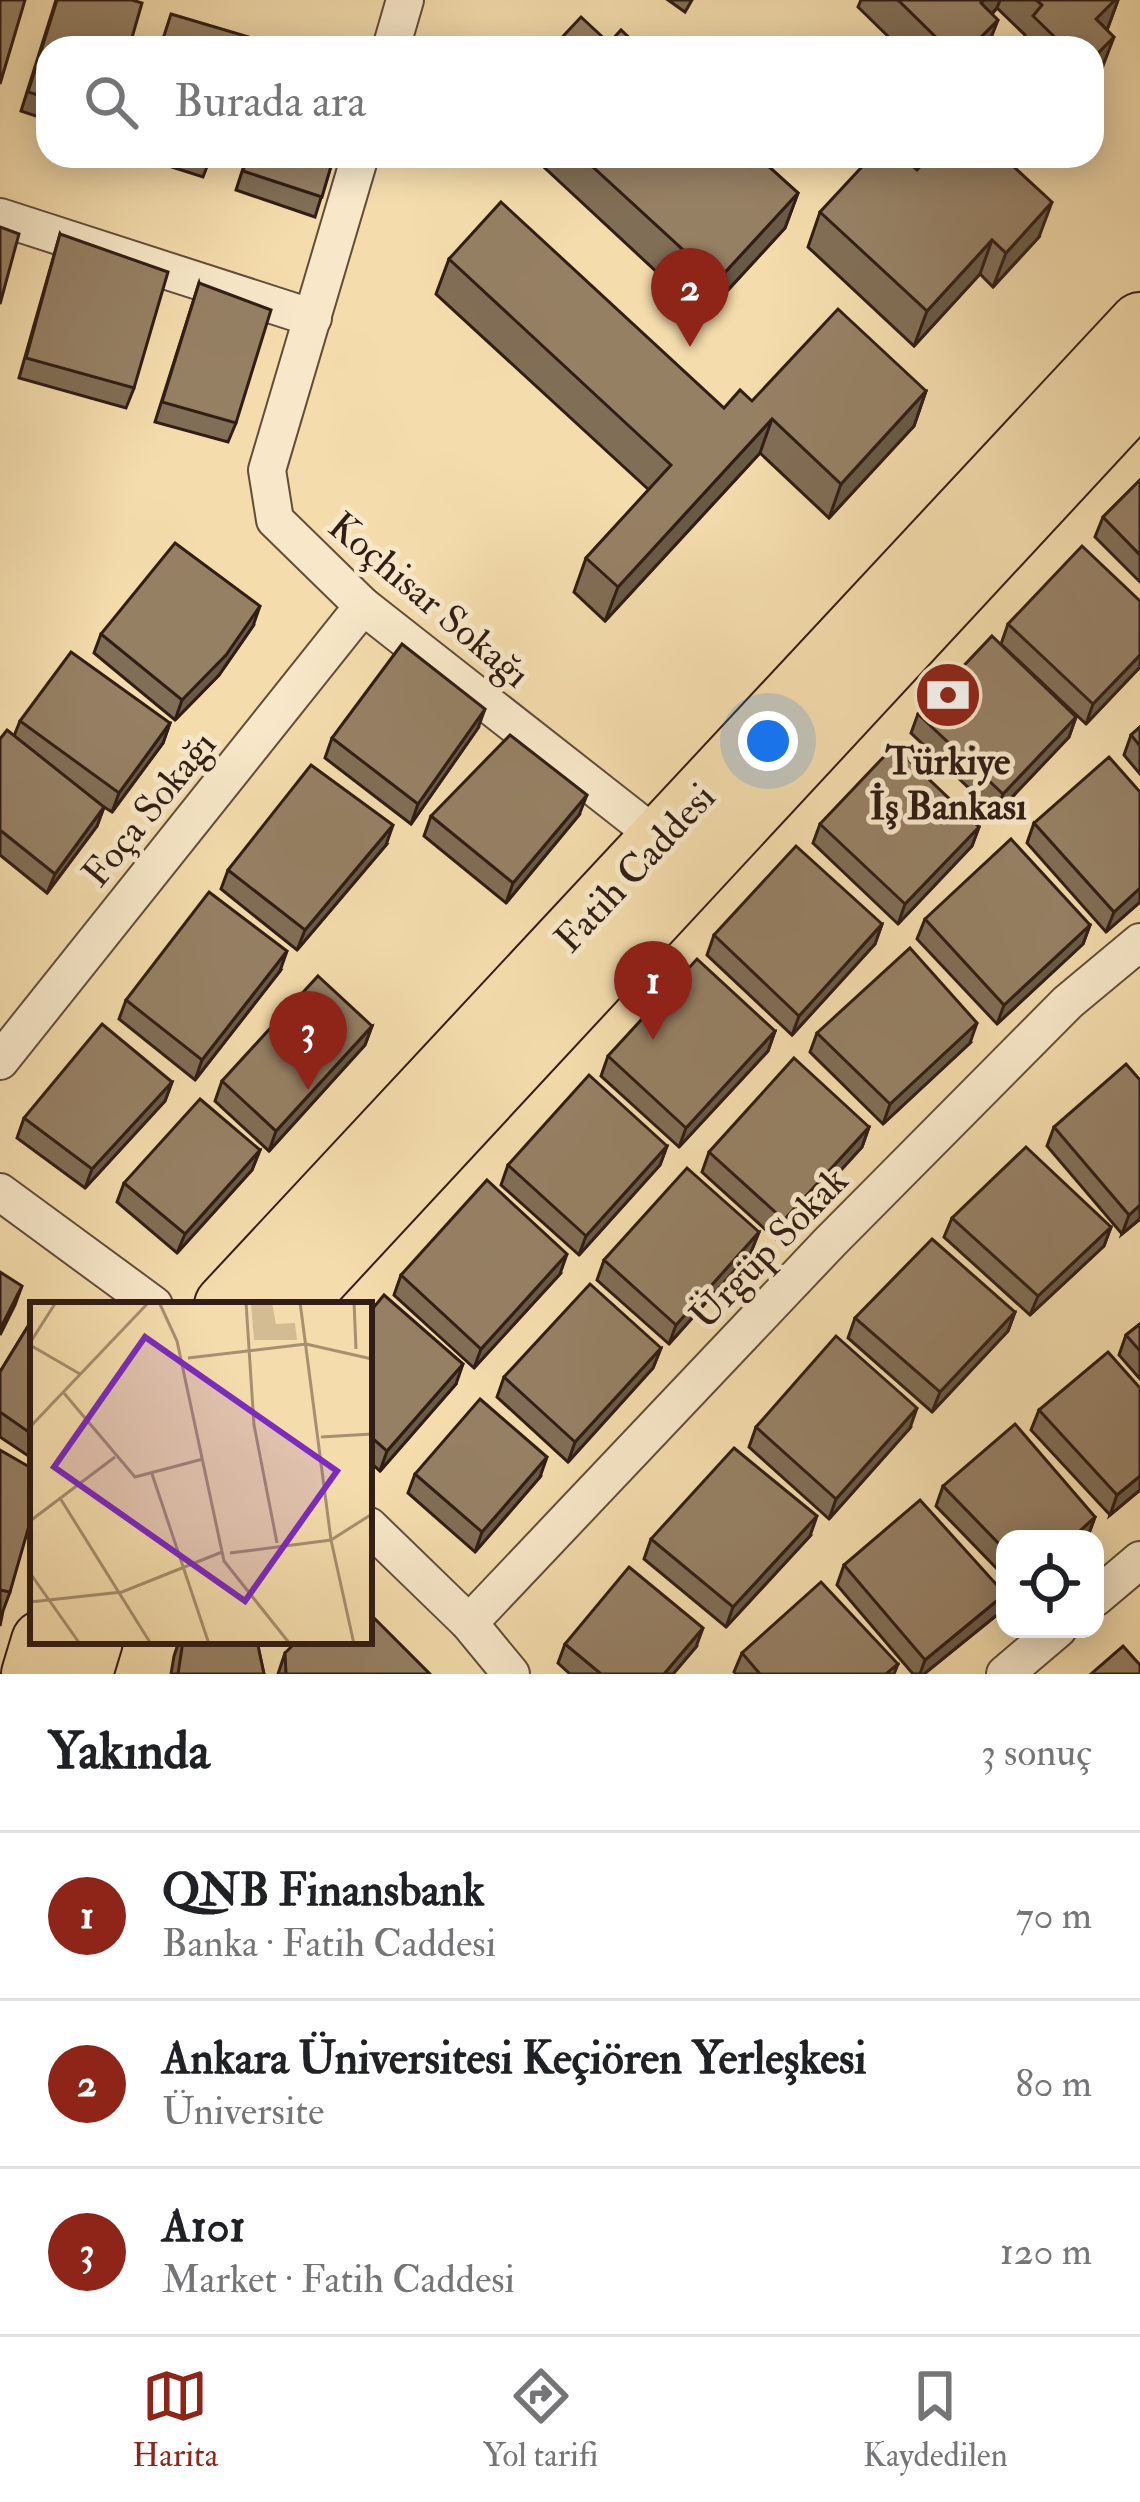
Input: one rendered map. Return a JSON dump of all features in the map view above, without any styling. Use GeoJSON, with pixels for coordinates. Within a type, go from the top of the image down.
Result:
{"type":"FeatureCollection","features":[{"type":"Feature","properties":{"kind":"main road","name":"Fatih Caddesi"},"geometry":{"type":"LineString","coordinates":[[228,1302],[1140,323]]}},
{"type":"Feature","properties":{"kind":"main road","name":"Fatih Caddesi"},"geometry":{"type":"LineString","coordinates":[[296,1302],[1140,392]]}},
{"type":"Feature","properties":{"kind":"main road"},"geometry":{"type":"LineString","coordinates":[[32,1674],[41,1644]]}},
{"type":"Feature","properties":{"kind":"main road"},"geometry":{"type":"LineString","coordinates":[[82,1674],[91,1644]]}},
{"type":"Feature","properties":{"kind":"street"},"geometry":{"type":"LineString","coordinates":[[395,36],[405,0]]}},
{"type":"Feature","properties":{"kind":"street","name":"Koçhisar Sokağı"},"geometry":{"type":"LineString","coordinates":[[357,168],[267,470],[275,520],[362,606],[660,839]]}},
{"type":"Feature","properties":{"kind":"street"},"geometry":{"type":"LineString","coordinates":[[0,217],[313,318]]}},
{"type":"Feature","properties":{"kind":"street","name":"Foça Sokağı"},"geometry":{"type":"LineString","coordinates":[[0,1061],[362,606]]}},
{"type":"Feature","properties":{"kind":"street","name":"Ürgüp Sokak"},"geometry":{"type":"LineString","coordinates":[[469,1623],[830,1242],[1068,1002],[1140,942]]}},
{"type":"Feature","properties":{"kind":"street"},"geometry":{"type":"LineString","coordinates":[[0,1192],[150,1302]]}},
{"type":"Feature","properties":{"kind":"street"},"geometry":{"type":"LineString","coordinates":[[372,1529],[469,1623],[511,1674]]}},
{"type":"Feature","properties":{"kind":"street"},"geometry":{"type":"LineString","coordinates":[[1104,1590],[1140,1559]]}},
{"type":"Feature","properties":{"kind":"street"},"geometry":{"type":"LineString","coordinates":[[1005,1674],[1047,1638]]}},
{"type":"Feature","properties":{"kind":"building"},"geometry":{"type":"Polygon","coordinates":[[[0,0],[25,0],[0,84],[0,0]]]}},
{"type":"Feature","properties":{"kind":"building"},"geometry":{"type":"Polygon","coordinates":[[[57,0],[142,3],[132,36],[46,36],[57,0]]]}},
{"type":"Feature","properties":{"kind":"building"},"geometry":{"type":"Polygon","coordinates":[[[898,0],[984,0],[981,3],[998,20],[982,36],[935,36],[898,0]]]}},
{"type":"Feature","properties":{"kind":"building"},"geometry":{"type":"Polygon","coordinates":[[[1036,0],[1115,0],[1096,19],[1114,37],[1104,47],[1104,36],[1054,36],[1033,16],[1042,5],[1036,0]]]}},
{"type":"Feature","properties":{"kind":"building"},"geometry":{"type":"Polygon","coordinates":[[[171,14],[245,36],[164,36],[171,14]]]}},
{"type":"Feature","properties":{"kind":"building"},"geometry":{"type":"Polygon","coordinates":[[[581,17],[601,36],[563,36],[581,17]]]}},
{"type":"Feature","properties":{"kind":"building"},"geometry":{"type":"Polygon","coordinates":[[[36,67],[36,94],[28,92],[36,67]]]}},
{"type":"Feature","properties":{"kind":"building"},"geometry":{"type":"Polygon","coordinates":[[[244,168],[330,168],[322,197],[244,168]]]}},
{"type":"Feature","properties":{"kind":"building"},"geometry":{"type":"Polygon","coordinates":[[[594,168],[770,168],[798,193],[717,281],[594,168]]]}},
{"type":"Feature","properties":{"kind":"building"},"geometry":{"type":"Polygon","coordinates":[[[861,168],[1015,168],[1052,202],[1006,253],[992,240],[927,311],[820,212],[861,168]]]}},
{"type":"Feature","properties":{"kind":"building"},"geometry":{"type":"Polygon","coordinates":[[[501,202],[724,408],[740,390],[752,401],[838,309],[926,391],[841,484],[772,419],[618,587],[586,558],[671,465],[449,259],[501,202]]]}},
{"type":"Feature","properties":{"kind":"building"},"geometry":{"type":"Polygon","coordinates":[[[0,227],[19,234],[0,304],[0,227]]]}},
{"type":"Feature","properties":{"kind":"building"},"geometry":{"type":"Polygon","coordinates":[[[60,234],[168,272],[134,388],[26,358],[60,234]]]}},
{"type":"Feature","properties":{"kind":"building"},"geometry":{"type":"Polygon","coordinates":[[[199,283],[271,310],[236,423],[162,402],[199,283]]]}},
{"type":"Feature","properties":{"kind":"building"},"geometry":{"type":"Polygon","coordinates":[[[1140,480],[1140,555],[1103,517],[1140,480]]]}},
{"type":"Feature","properties":{"kind":"building"},"geometry":{"type":"Polygon","coordinates":[[[175,543],[260,606],[226,655],[182,700],[101,634],[175,543]]]}},
{"type":"Feature","properties":{"kind":"building"},"geometry":{"type":"Polygon","coordinates":[[[1082,546],[1140,601],[1140,655],[1093,704],[1008,624],[1082,546]]]}},
{"type":"Feature","properties":{"kind":"building"},"geometry":{"type":"Polygon","coordinates":[[[992,636],[1076,717],[1003,794],[918,714],[992,636]]]}},
{"type":"Feature","properties":{"kind":"building"},"geometry":{"type":"Polygon","coordinates":[[[402,644],[485,709],[418,804],[332,738],[402,644]]]}},
{"type":"Feature","properties":{"kind":"building"},"geometry":{"type":"Polygon","coordinates":[[[71,652],[170,723],[119,793],[20,721],[71,652]]]}},
{"type":"Feature","properties":{"kind":"building"},"geometry":{"type":"Polygon","coordinates":[[[7,730],[104,807],[55,874],[0,830],[0,739],[7,730]]]}},
{"type":"Feature","properties":{"kind":"building"},"geometry":{"type":"Polygon","coordinates":[[[510,735],[587,795],[513,883],[431,816],[510,735]]]}},
{"type":"Feature","properties":{"kind":"building"},"geometry":{"type":"Polygon","coordinates":[[[894,746],[979,827],[905,904],[820,824],[894,746]]]}},
{"type":"Feature","properties":{"kind":"building"},"geometry":{"type":"Polygon","coordinates":[[[1109,757],[1140,792],[1140,888],[1114,912],[1034,823],[1109,757]]]}},
{"type":"Feature","properties":{"kind":"building"},"geometry":{"type":"Polygon","coordinates":[[[311,765],[393,825],[305,930],[228,870],[311,765]]]}},
{"type":"Feature","properties":{"kind":"building"},"geometry":{"type":"Polygon","coordinates":[[[1011,839],[1090,925],[1004,1005],[925,919],[1011,839]]]}},
{"type":"Feature","properties":{"kind":"building"},"geometry":{"type":"Polygon","coordinates":[[[796,846],[882,924],[799,1016],[714,935],[796,846]]]}},
{"type":"Feature","properties":{"kind":"building"},"geometry":{"type":"Polygon","coordinates":[[[209,892],[287,951],[202,1060],[126,1000],[209,892]]]}},
{"type":"Feature","properties":{"kind":"building"},"geometry":{"type":"Polygon","coordinates":[[[910,948],[977,1023],[890,1104],[817,1033],[910,948]]]}},
{"type":"Feature","properties":{"kind":"building"},"geometry":{"type":"Polygon","coordinates":[[[697,959],[775,1031],[686,1128],[608,1056],[697,959]]]}},
{"type":"Feature","properties":{"kind":"building"},"geometry":{"type":"Polygon","coordinates":[[[318,976],[372,1026],[276,1131],[222,1081],[318,976]]]}},
{"type":"Feature","properties":{"kind":"building"},"geometry":{"type":"Polygon","coordinates":[[[102,1024],[172,1082],[92,1169],[24,1118],[102,1024]]]}},
{"type":"Feature","properties":{"kind":"building"},"geometry":{"type":"Polygon","coordinates":[[[794,1058],[869,1127],[784,1220],[709,1152],[794,1058]]]}},
{"type":"Feature","properties":{"kind":"building"},"geometry":{"type":"Polygon","coordinates":[[[1126,1064],[1140,1080],[1140,1205],[1129,1215],[1054,1127],[1126,1064]]]}},
{"type":"Feature","properties":{"kind":"building"},"geometry":{"type":"Polygon","coordinates":[[[589,1075],[667,1146],[586,1236],[508,1165],[589,1075]]]}},
{"type":"Feature","properties":{"kind":"building"},"geometry":{"type":"Polygon","coordinates":[[[200,1099],[260,1150],[185,1234],[124,1183],[200,1099]]]}},
{"type":"Feature","properties":{"kind":"building"},"geometry":{"type":"Polygon","coordinates":[[[1026,1147],[1111,1227],[1038,1296],[952,1218],[1026,1147]]]}},
{"type":"Feature","properties":{"kind":"building"},"geometry":{"type":"Polygon","coordinates":[[[687,1168],[759,1232],[676,1325],[604,1260],[687,1168]]]}},
{"type":"Feature","properties":{"kind":"building"},"geometry":{"type":"Polygon","coordinates":[[[487,1180],[567,1254],[481,1349],[401,1275],[487,1180]]]}},
{"type":"Feature","properties":{"kind":"building"},"geometry":{"type":"Polygon","coordinates":[[[932,1239],[1015,1312],[940,1392],[855,1318],[932,1239]]]}},
{"type":"Feature","properties":{"kind":"building"},"geometry":{"type":"Polygon","coordinates":[[[0,1272],[22,1286],[0,1329],[0,1272]]]}},
{"type":"Feature","properties":{"kind":"building"},"geometry":{"type":"Polygon","coordinates":[[[590,1284],[661,1348],[575,1442],[504,1377],[590,1284]]]}},
{"type":"Feature","properties":{"kind":"building"},"geometry":{"type":"Polygon","coordinates":[[[384,1295],[463,1364],[387,1451],[372,1438],[372,1309],[384,1295]]]}},
{"type":"Feature","properties":{"kind":"building"},"geometry":{"type":"Polygon","coordinates":[[[30,1323],[30,1433],[0,1412],[0,1372],[30,1323]]]}},
{"type":"Feature","properties":{"kind":"building"},"geometry":{"type":"Polygon","coordinates":[[[1140,1324],[1140,1351],[1126,1335],[1140,1324]]]}},
{"type":"Feature","properties":{"kind":"building"},"geometry":{"type":"Polygon","coordinates":[[[836,1336],[917,1408],[836,1499],[756,1427],[836,1336]]]}},
{"type":"Feature","properties":{"kind":"building"},"geometry":{"type":"Polygon","coordinates":[[[1108,1352],[1140,1388],[1140,1476],[1117,1495],[1039,1410],[1108,1352]]]}},
{"type":"Feature","properties":{"kind":"building"},"geometry":{"type":"Polygon","coordinates":[[[480,1399],[547,1457],[482,1532],[415,1474],[480,1399]]]}},
{"type":"Feature","properties":{"kind":"building"},"geometry":{"type":"Polygon","coordinates":[[[1015,1424],[1095,1517],[1081,1530],[996,1530],[996,1541],[943,1486],[1015,1424]]]}},
{"type":"Feature","properties":{"kind":"building"},"geometry":{"type":"Polygon","coordinates":[[[734,1448],[817,1516],[733,1607],[651,1539],[734,1448]]]}},
{"type":"Feature","properties":{"kind":"building"},"geometry":{"type":"Polygon","coordinates":[[[0,1450],[30,1467],[30,1522],[10,1592],[0,1590],[0,1450]]]}},
{"type":"Feature","properties":{"kind":"building"},"geometry":{"type":"Polygon","coordinates":[[[920,1500],[996,1584],[996,1601],[925,1660],[844,1565],[920,1500]]]}},
{"type":"Feature","properties":{"kind":"building"},"geometry":{"type":"Polygon","coordinates":[[[629,1567],[703,1628],[664,1674],[601,1674],[565,1644],[629,1567]]]}},
{"type":"Feature","properties":{"kind":"building"},"geometry":{"type":"Polygon","coordinates":[[[821,1582],[898,1664],[886,1674],[760,1674],[742,1653],[821,1582]]]}},
{"type":"Feature","properties":{"kind":"building"},"geometry":{"type":"Polygon","coordinates":[[[372,1616],[430,1674],[286,1674],[285,1653],[294,1644],[372,1644],[372,1616]]]}},
{"type":"Feature","properties":{"kind":"building"},"geometry":{"type":"Polygon","coordinates":[[[183,1644],[258,1644],[264,1674],[178,1674],[183,1644]]]}},
{"type":"Feature","properties":{"kind":"building"},"geometry":{"type":"Polygon","coordinates":[[[1123,1646],[1140,1665],[1140,1674],[1091,1674],[1123,1646]]]}},
{"type":"Feature","properties":{"kind":"place","name":"Ankara Üniversitesi Keçiören Yerleşkesi"},"geometry":{"type":"Point","coordinates":[690,347]}},
{"type":"Feature","properties":{"kind":"place","name":"Türkiye İş Bankası"},"geometry":{"type":"Point","coordinates":[948,695]}},
{"type":"Feature","properties":{"kind":"place","name":"QNB Finansbank"},"geometry":{"type":"Point","coordinates":[653,1040]}},
{"type":"Feature","properties":{"kind":"place","name":"A101"},"geometry":{"type":"Point","coordinates":[308,1090]}}]}
